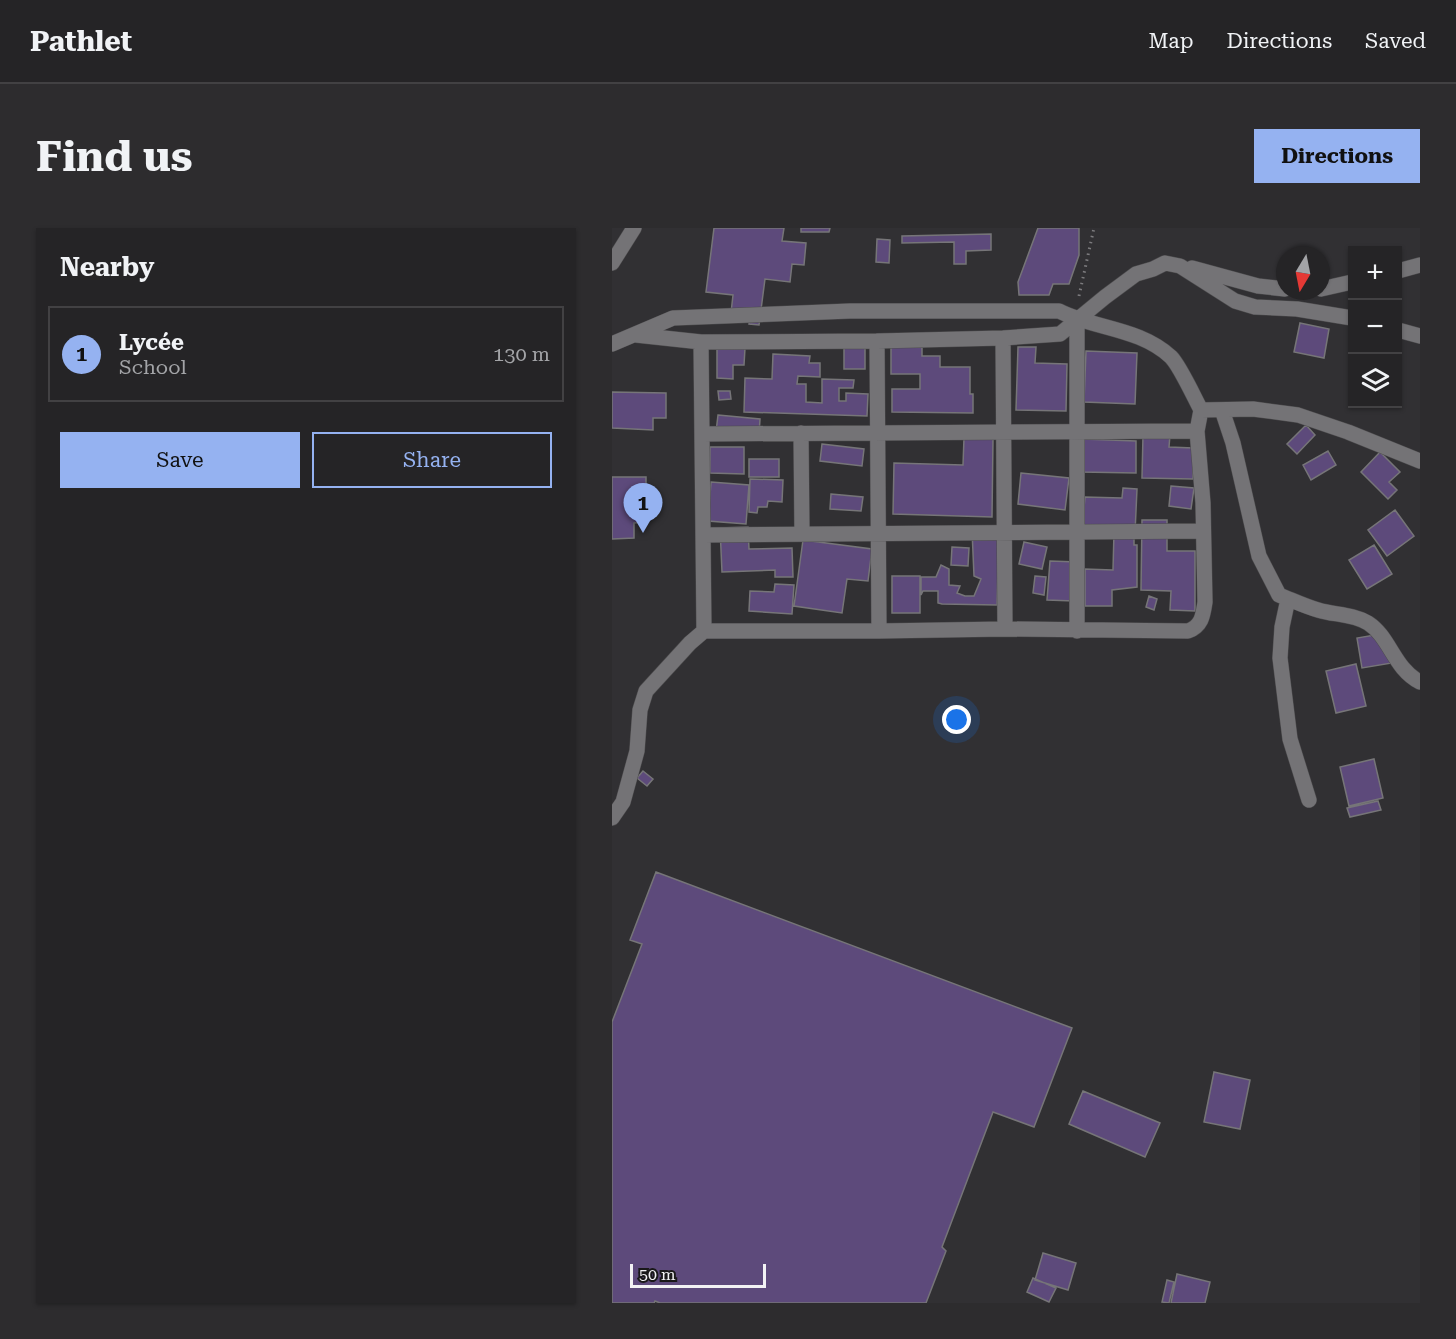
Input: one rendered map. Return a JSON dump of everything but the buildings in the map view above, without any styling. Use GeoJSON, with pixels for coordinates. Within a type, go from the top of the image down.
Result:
{"type":"FeatureCollection","features":[{"type":"Feature","properties":{"kind":"street"},"geometry":{"type":"LineString","coordinates":[[612,263],[634,228]]}},
{"type":"Feature","properties":{"kind":"street"},"geometry":{"type":"LineString","coordinates":[[636,335],[701,342],[877,341],[1003,338],[1060,334],[1136,274],[1153,270],[1165,263],[1258,286],[1276,288]]}},
{"type":"Feature","properties":{"kind":"street"},"geometry":{"type":"LineString","coordinates":[[1402,270],[1420,265]]}},
{"type":"Feature","properties":{"kind":"street"},"geometry":{"type":"LineString","coordinates":[[1180,266],[1235,301],[1255,307],[1297,309],[1348,317]]}},
{"type":"Feature","properties":{"kind":"street"},"geometry":{"type":"LineString","coordinates":[[1330,287],[1348,283]]}},
{"type":"Feature","properties":{"kind":"street"},"geometry":{"type":"LineString","coordinates":[[612,344],[673,318],[782,313],[1059,312],[1077,320],[1139,336],[1172,358],[1201,410],[1197,431],[1203,531],[1204,602],[1203,616],[1194,629],[1188,631],[1005,629],[704,631],[646,691],[640,710],[637,751],[623,802],[612,818]]}},
{"type":"Feature","properties":{"kind":"street"},"geometry":{"type":"LineString","coordinates":[[1077,320],[1077,631]]}},
{"type":"Feature","properties":{"kind":"street"},"geometry":{"type":"LineString","coordinates":[[1402,331],[1420,336]]}},
{"type":"Feature","properties":{"kind":"street"},"geometry":{"type":"LineString","coordinates":[[1003,338],[1005,629]]}},
{"type":"Feature","properties":{"kind":"street"},"geometry":{"type":"LineString","coordinates":[[877,341],[879,631]]}},
{"type":"Feature","properties":{"kind":"street"},"geometry":{"type":"LineString","coordinates":[[701,342],[704,631]]}},
{"type":"Feature","properties":{"kind":"street"},"geometry":{"type":"LineString","coordinates":[[1201,410],[1253,409],[1298,415],[1420,461]]}},
{"type":"Feature","properties":{"kind":"street"},"geometry":{"type":"LineString","coordinates":[[1222,410],[1233,443],[1259,556],[1279,595],[1319,611],[1356,618],[1369,624],[1378,632],[1404,670],[1420,682]]}},
{"type":"Feature","properties":{"kind":"street"},"geometry":{"type":"LineString","coordinates":[[702,434],[1197,431]]}},
{"type":"Feature","properties":{"kind":"street"},"geometry":{"type":"LineString","coordinates":[[801,433],[802,534]]}},
{"type":"Feature","properties":{"kind":"street"},"geometry":{"type":"LineString","coordinates":[[703,535],[1203,531]]}},
{"type":"Feature","properties":{"kind":"street"},"geometry":{"type":"LineString","coordinates":[[1288,599],[1281,627],[1280,658],[1290,739],[1309,800]]}},
{"type":"Feature","properties":{"kind":"path"},"geometry":{"type":"LineString","coordinates":[[1077,320],[1079,291],[1094,228]]}},
{"type":"Feature","properties":{"kind":"place","name":"Lycée"},"geometry":{"type":"Point","coordinates":[643,533]}}]}
